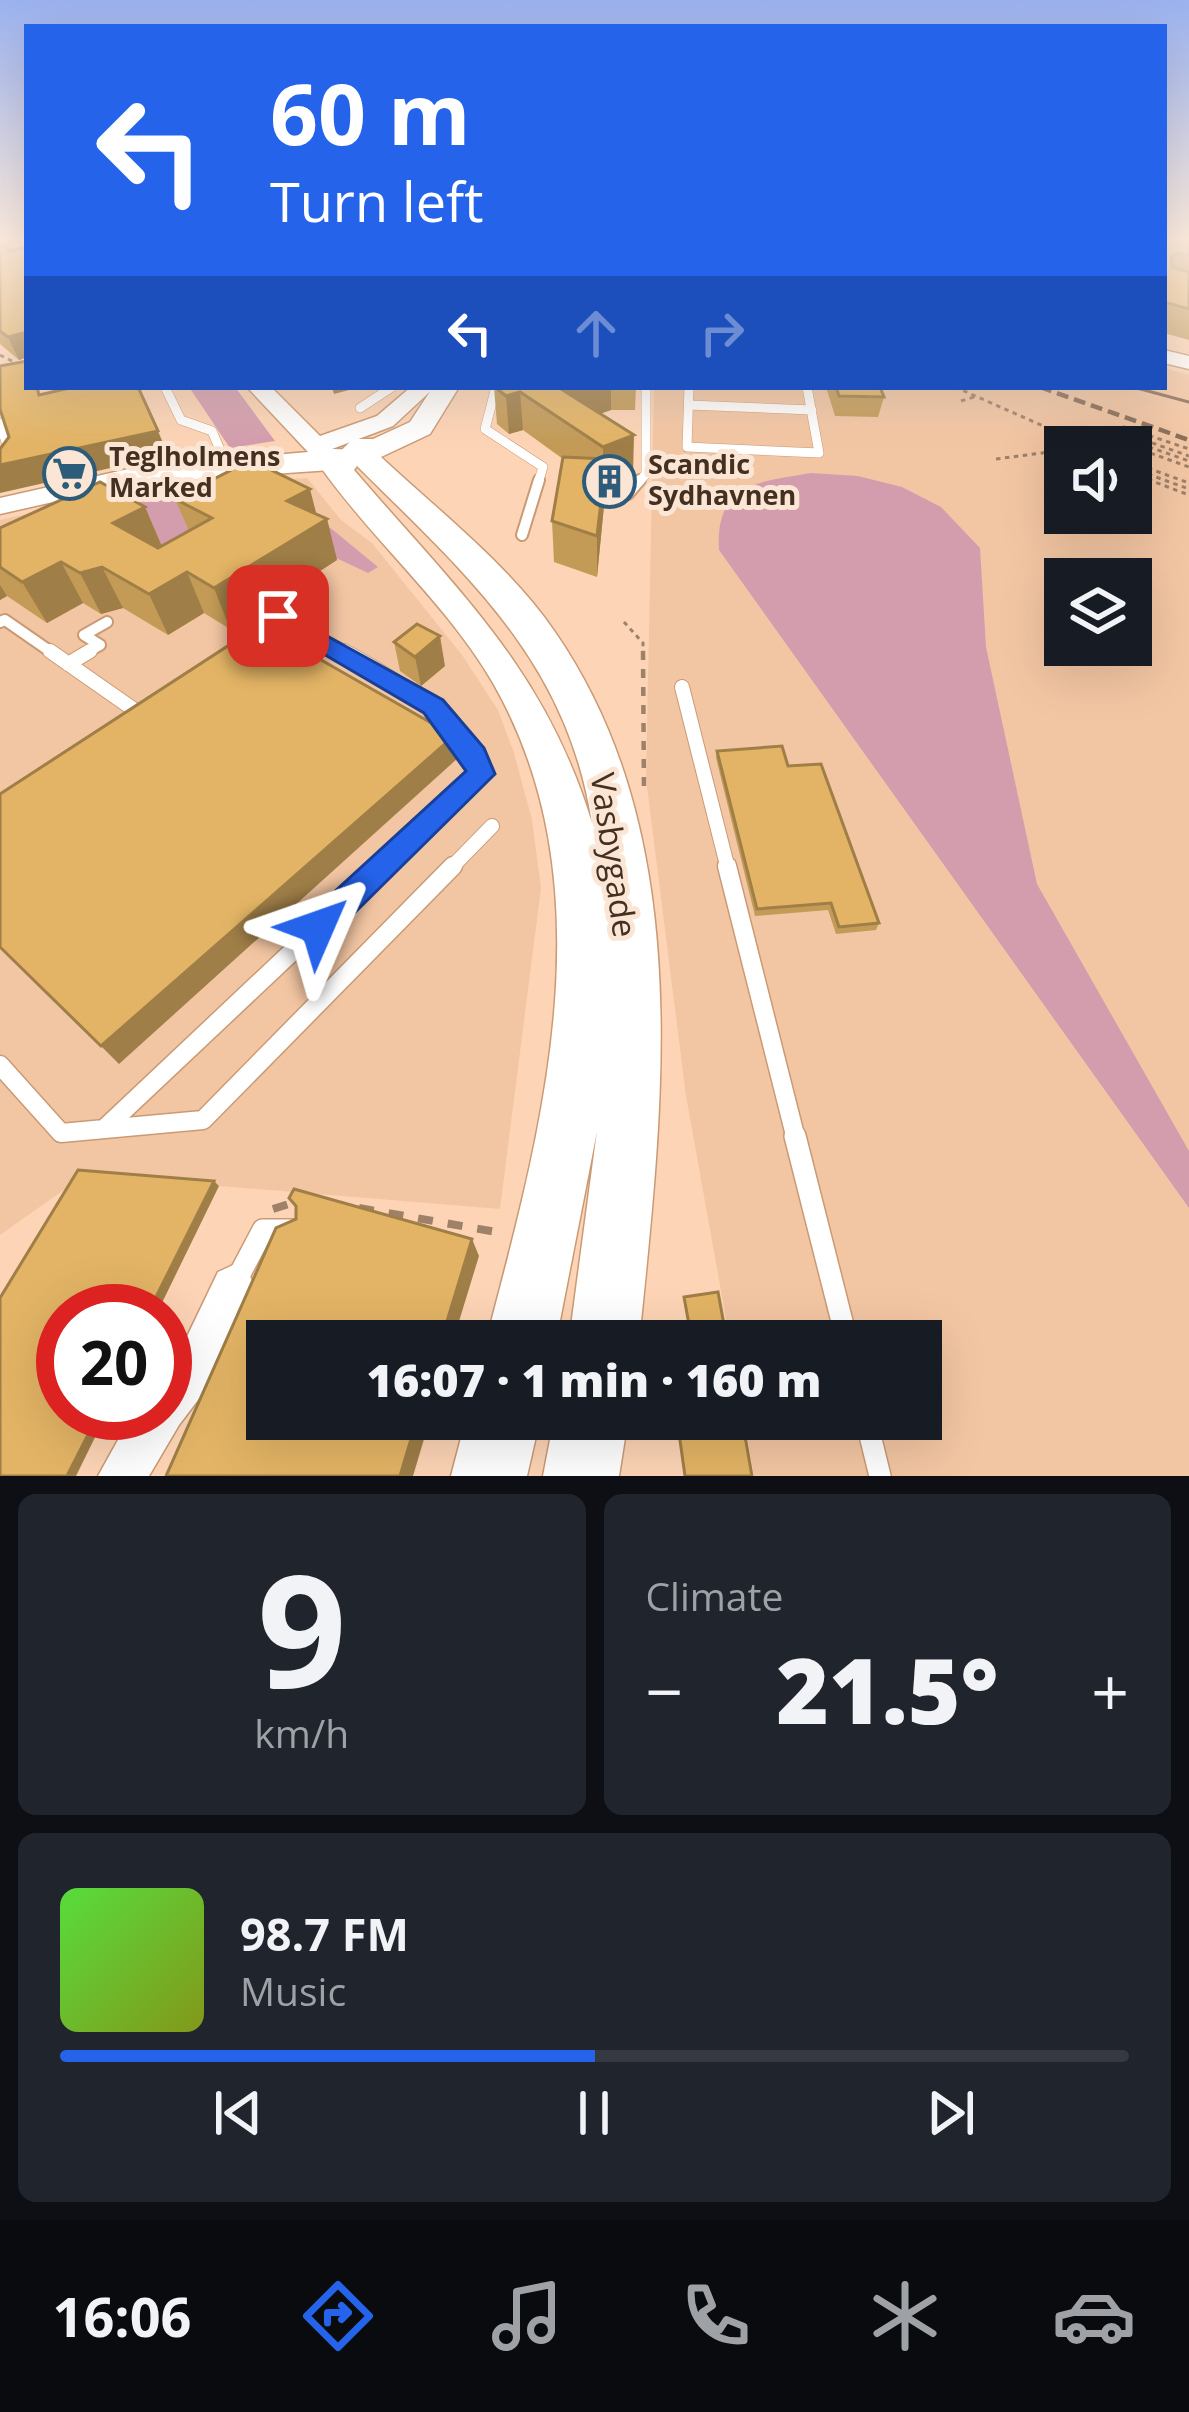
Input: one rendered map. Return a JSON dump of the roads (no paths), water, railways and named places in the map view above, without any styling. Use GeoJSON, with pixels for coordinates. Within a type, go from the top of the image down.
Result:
{"type":"FeatureCollection","features":[{"type":"Feature","properties":{"kind":"main road"},"geometry":{"type":"LineString","coordinates":[[341,454],[408,418],[425,390]]}},
{"type":"Feature","properties":{"kind":"main road"},"geometry":{"type":"LineString","coordinates":[[341,454],[421,428],[444,390]]}},
{"type":"Feature","properties":{"kind":"main road","name":"Vasbygade"},"geometry":{"type":"LineString","coordinates":[[341,454],[512,681],[560,790],[575,854],[584,937],[582,1029],[545,1241],[526,1320]]}},
{"type":"Feature","properties":{"kind":"main road","name":"Vasbygade"},"geometry":{"type":"LineString","coordinates":[[341,454],[540,638],[572,689],[599,754],[616,827],[626,908],[629,1044],[625,1178],[607,1320]]}},
{"type":"Feature","properties":{"kind":"main road"},"geometry":{"type":"LineString","coordinates":[[489,1476],[497,1440]]}},
{"type":"Feature","properties":{"kind":"main road"},"geometry":{"type":"LineString","coordinates":[[580,1476],[587,1440]]}},
{"type":"Feature","properties":{"kind":"street"},"geometry":{"type":"LineString","coordinates":[[262,390],[341,454]]}},
{"type":"Feature","properties":{"kind":"street"},"geometry":{"type":"LineString","coordinates":[[286,390],[341,454]]}},
{"type":"Feature","properties":{"kind":"street"},"geometry":{"type":"LineString","coordinates":[[0,506],[96,482],[341,454]]}},
{"type":"Feature","properties":{"kind":"street"},"geometry":{"type":"LineString","coordinates":[[192,1371],[233,1288]]}},
{"type":"Feature","properties":{"kind":"street"},"geometry":{"type":"LineString","coordinates":[[122,1476],[144,1440]]}},
{"type":"Feature","properties":{"kind":"lane"},"geometry":{"type":"LineString","coordinates":[[166,390],[181,420],[212,431],[230,464]]}},
{"type":"Feature","properties":{"kind":"lane"},"geometry":{"type":"LineString","coordinates":[[361,408],[388,390]]}},
{"type":"Feature","properties":{"kind":"lane"},"geometry":{"type":"LineString","coordinates":[[495,390],[485,429],[543,467],[522,535]]}},
{"type":"Feature","properties":{"kind":"lane"},"geometry":{"type":"LineString","coordinates":[[628,494],[646,474],[646,390]]}},
{"type":"Feature","properties":{"kind":"lane"},"geometry":{"type":"LineString","coordinates":[[689,390],[687,447],[819,453],[809,390]]}},
{"type":"Feature","properties":{"kind":"lane"},"geometry":{"type":"LineString","coordinates":[[689,405],[812,410]]}},
{"type":"Feature","properties":{"kind":"lane"},"geometry":{"type":"LineString","coordinates":[[0,423],[13,464],[0,467]]}},
{"type":"Feature","properties":{"kind":"lane"},"geometry":{"type":"LineString","coordinates":[[104,1129],[481,774],[474,755],[434,707],[278,616],[242,640]]}},
{"type":"Feature","properties":{"kind":"lane"},"geometry":{"type":"LineString","coordinates":[[0,622],[5,620],[133,709]]}},
{"type":"Feature","properties":{"kind":"lane"},"geometry":{"type":"LineString","coordinates":[[68,664],[100,645],[84,635],[107,622]]}},
{"type":"Feature","properties":{"kind":"lane"},"geometry":{"type":"LineString","coordinates":[[682,687],[842,1320]]}},
{"type":"Feature","properties":{"kind":"lane"},"geometry":{"type":"LineString","coordinates":[[116,720],[151,698]]}},
{"type":"Feature","properties":{"kind":"lane"},"geometry":{"type":"LineString","coordinates":[[0,1065],[61,1132],[203,1120],[492,826]]}},
{"type":"Feature","properties":{"kind":"lane"},"geometry":{"type":"LineString","coordinates":[[233,1288],[263,1230],[299,1231]]}},
{"type":"Feature","properties":{"kind":"lane"},"geometry":{"type":"LineString","coordinates":[[871,1440],[880,1476]]}},
{"type":"Feature","properties":{"kind":"tram line"},"geometry":{"type":"LineString","coordinates":[[1144,390],[1189,402]]}},
{"type":"Feature","properties":{"kind":"railway"},"geometry":{"type":"LineString","coordinates":[[1048,390],[1189,440]]}},
{"type":"Feature","properties":{"kind":"place","name":"Teglholmens Marked"},"geometry":{"type":"Point","coordinates":[70,473]}},
{"type":"Feature","properties":{"kind":"place","name":"Scandic Sydhavnen"},"geometry":{"type":"Point","coordinates":[609,481]}}]}
